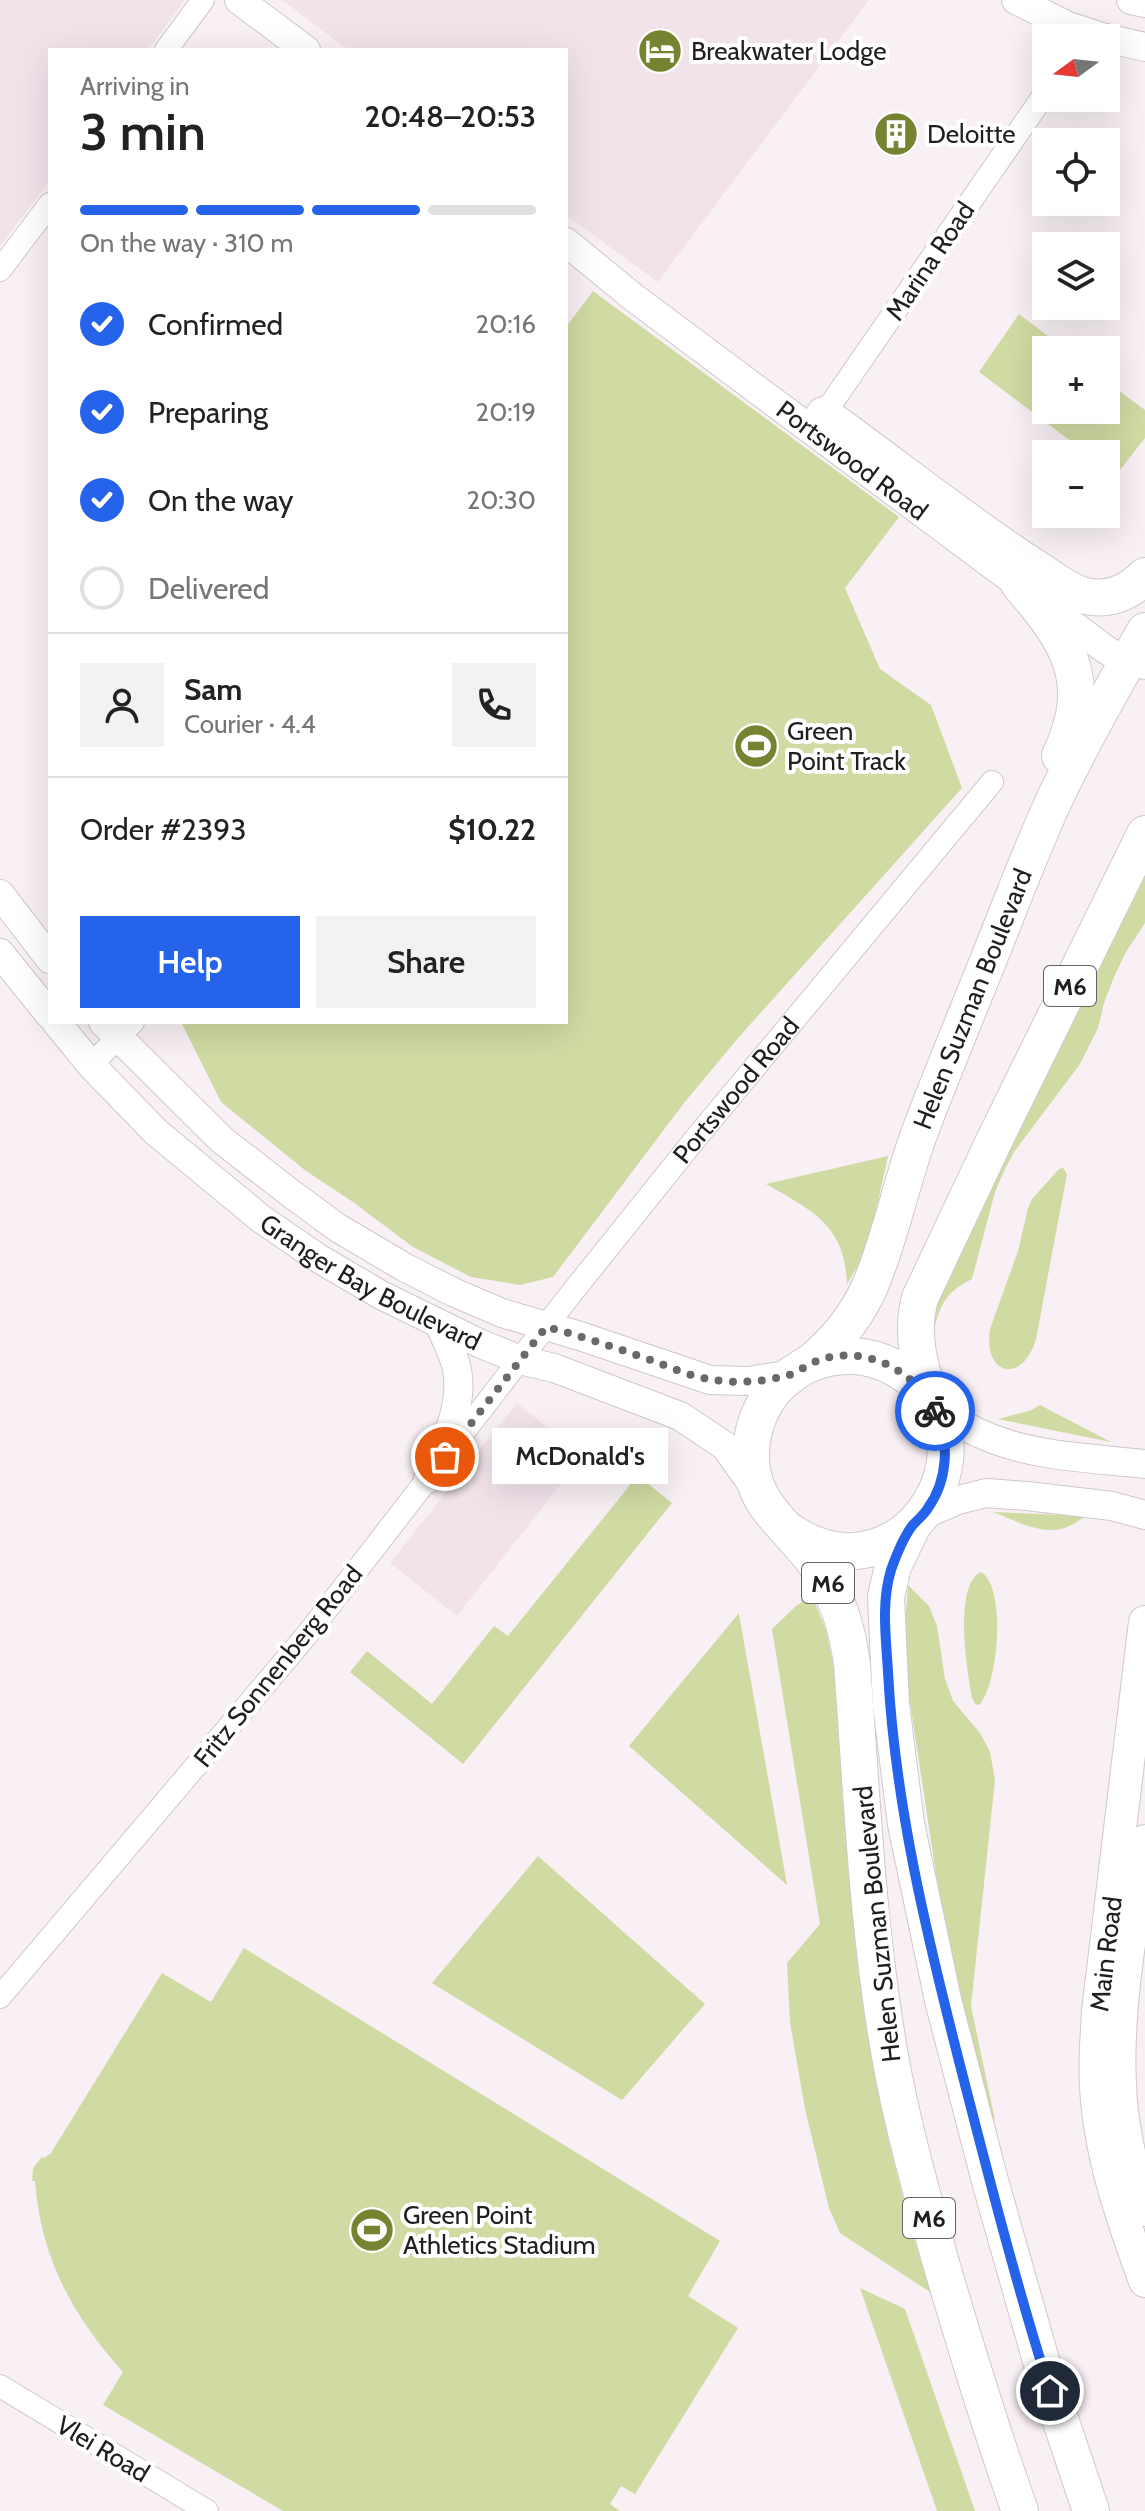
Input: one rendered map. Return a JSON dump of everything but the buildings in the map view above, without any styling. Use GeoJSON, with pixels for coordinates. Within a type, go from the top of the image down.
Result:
{"type":"FeatureCollection","features":[{"type":"Feature","properties":{"kind":"main road"},"geometry":{"type":"LineString","coordinates":[[819,422],[1077,594],[1100,598],[1122,594],[1145,576]]}},
{"type":"Feature","properties":{"kind":"main road"},"geometry":{"type":"LineString","coordinates":[[1019,584],[1046,615],[1066,646],[1075,685],[1070,731],[1050,777],[1034,845]]}},
{"type":"Feature","properties":{"kind":"main road","name":"Helen Suzman Boulevard"},"geometry":{"type":"LineString","coordinates":[[1020,2511],[963,2341],[909,2144],[891,2059],[871,1918],[847,1632],[830,1586],[803,1547],[771,1513],[759,1494],[751,1459],[755,1426],[769,1397],[821,1354],[867,1294],[887,1242],[921,1129],[1034,845],[1062,784],[1139,652]]}},
{"type":"Feature","properties":{"kind":"main road","name":"Helen Suzman Boulevard"},"geometry":{"type":"LineString","coordinates":[[1091,2511],[1044,2371],[943,2000],[906,1824],[888,1675],[886,1597],[893,1566],[936,1494],[945,1462],[943,1433],[919,1362],[915,1337],[920,1298],[1145,834]]}},
{"type":"Feature","properties":{"kind":"main road","name":"Helen Suzman Boulevard"},"geometry":{"type":"LineString","coordinates":[[799,1370],[840,1356],[877,1360],[905,1374],[932,1404]]}},
{"type":"Feature","properties":{"kind":"main road","name":"Helen Suzman Boulevard"},"geometry":{"type":"LineString","coordinates":[[788,1530],[816,1545],[846,1551],[882,1545],[918,1521]]}},
{"type":"Feature","properties":{"kind":"main road","name":"Main Road"},"geometry":{"type":"LineString","coordinates":[[1145,1622],[1100,1998],[1095,2071],[1107,2163],[1145,2281]]}},
{"type":"Feature","properties":{"kind":"main road","name":"Main Road"},"geometry":{"type":"LineString","coordinates":[[1145,1841],[1125,1992],[1119,2074],[1122,2117],[1145,2209]]}},
{"type":"Feature","properties":{"kind":"street"},"geometry":{"type":"LineString","coordinates":[[167,48],[203,0]]}},
{"type":"Feature","properties":{"kind":"street"},"geometry":{"type":"LineString","coordinates":[[239,0],[303,48]]}},
{"type":"Feature","properties":{"kind":"street"},"geometry":{"type":"LineString","coordinates":[[1023,4],[1068,26],[1121,42]]}},
{"type":"Feature","properties":{"kind":"street","name":"Marina Road"},"geometry":{"type":"LineString","coordinates":[[819,422],[1032,112]]}},
{"type":"Feature","properties":{"kind":"street"},"geometry":{"type":"LineString","coordinates":[[0,270],[48,207]]}},
{"type":"Feature","properties":{"kind":"street","name":"Portswood Road"},"geometry":{"type":"LineString","coordinates":[[568,235],[641,283],[1105,649],[1139,652]]}},
{"type":"Feature","properties":{"kind":"street","name":"Portswood Road"},"geometry":{"type":"LineString","coordinates":[[568,244],[633,297],[819,422]]}},
{"type":"Feature","properties":{"kind":"street","name":"Portswood Road"},"geometry":{"type":"LineString","coordinates":[[546,1327],[760,1059],[992,782]]}},
{"type":"Feature","properties":{"kind":"street"},"geometry":{"type":"LineString","coordinates":[[0,894],[48,956]]}},
{"type":"Feature","properties":{"kind":"street"},"geometry":{"type":"LineString","coordinates":[[0,953],[48,1013]]}},
{"type":"Feature","properties":{"kind":"street","name":"Granger Bay Boulevard"},"geometry":{"type":"LineString","coordinates":[[58,1024],[91,1065],[156,1132],[260,1218],[381,1295],[439,1324],[520,1360],[554,1368],[666,1409],[692,1422],[725,1446],[759,1494]]}},
{"type":"Feature","properties":{"kind":"street","name":"Granger Bay Boulevard"},"geometry":{"type":"LineString","coordinates":[[91,1065],[118,1028],[222,1140],[338,1228],[453,1292],[502,1313],[710,1380],[749,1381],[799,1370]]}},
{"type":"Feature","properties":{"kind":"street"},"geometry":{"type":"LineString","coordinates":[[428,1479],[452,1423],[459,1391],[456,1363],[439,1324]]}},
{"type":"Feature","properties":{"kind":"street","name":"Fritz Sonnenberg Road"},"geometry":{"type":"LineString","coordinates":[[0,1997],[296,1648],[546,1327]]}},
{"type":"Feature","properties":{"kind":"street"},"geometry":{"type":"LineString","coordinates":[[932,1404],[980,1434],[1002,1442],[1057,1454],[1145,1464]]}},
{"type":"Feature","properties":{"kind":"street"},"geometry":{"type":"LineString","coordinates":[[918,1521],[958,1500],[986,1493],[1112,1506],[1145,1515]]}},
{"type":"Feature","properties":{"kind":"street","name":"Vlei Road"},"geometry":{"type":"LineString","coordinates":[[0,2386],[207,2511]]}},
{"type":"Feature","properties":{"kind":"shaded area"},"geometry":{"type":"Polygon","coordinates":[[[0,0],[185,0],[149,48],[48,48],[48,183],[0,247],[0,0]]]}},
{"type":"Feature","properties":{"kind":"shaded area"},"geometry":{"type":"Polygon","coordinates":[[[282,0],[869,0],[658,282],[568,216],[568,48],[345,48],[282,0]]]}},
{"type":"Feature","properties":{"kind":"shaded area"},"geometry":{"type":"Polygon","coordinates":[[[517,1403],[583,1456],[457,1616],[390,1563],[517,1403]]]}},
{"type":"Feature","properties":{"kind":"green space","name":"Green Point Track"},"geometry":{"type":"Polygon","coordinates":[[[593,291],[899,517],[845,588],[880,669],[931,705],[962,788],[738,1038],[684,1103],[553,1277],[520,1285],[471,1277],[413,1247],[306,1171],[221,1102],[182,1024],[568,1024],[568,324],[593,291]]]}},
{"type":"Feature","properties":{"kind":"green space"},"geometry":{"type":"Polygon","coordinates":[[[1019,314],[1048,336],[1032,336],[1032,412],[979,372],[1019,314]]]}},
{"type":"Feature","properties":{"kind":"green space"},"geometry":{"type":"Polygon","coordinates":[[[1120,391],[1145,410],[1145,438],[1120,470],[1120,440],[1069,440],[1048,424],[1120,424],[1120,391]]]}},
{"type":"Feature","properties":{"kind":"green space"},"geometry":{"type":"Polygon","coordinates":[[[1145,870],[1145,923],[1114,977],[1098,1028],[1080,1064],[1014,1152],[995,1192],[972,1279],[962,1284],[944,1302],[932,1336],[938,1298],[1145,870]]]}},
{"type":"Feature","properties":{"kind":"green space"},"geometry":{"type":"Polygon","coordinates":[[[888,1156],[867,1251],[847,1284],[845,1264],[833,1234],[812,1212],[766,1184],[888,1156]]]}},
{"type":"Feature","properties":{"kind":"green space"},"geometry":{"type":"Polygon","coordinates":[[[1063,1168],[1067,1174],[1036,1339],[1022,1363],[1006,1369],[992,1357],[990,1329],[1018,1251],[1032,1199],[1063,1168]]]}},
{"type":"Feature","properties":{"kind":"green space"},"geometry":{"type":"Polygon","coordinates":[[[1040,1405],[1111,1442],[998,1419],[1040,1405]]]}},
{"type":"Feature","properties":{"kind":"green space"},"geometry":{"type":"Polygon","coordinates":[[[595,1441],[672,1503],[463,1764],[350,1672],[367,1651],[432,1704],[494,1626],[508,1636],[630,1485],[599,1461],[594,1466],[583,1456],[595,1441]]]}},
{"type":"Feature","properties":{"kind":"green space"},"geometry":{"type":"Polygon","coordinates":[[[993,1512],[1085,1516],[1062,1529],[1051,1530],[1029,1526],[993,1512]]]}},
{"type":"Feature","properties":{"kind":"green space"},"geometry":{"type":"Polygon","coordinates":[[[981,1572],[989,1581],[994,1596],[997,1637],[991,1678],[979,1705],[972,1698],[964,1630],[967,1593],[972,1580],[981,1572]]]}},
{"type":"Feature","properties":{"kind":"green space"},"geometry":{"type":"Polygon","coordinates":[[[908,1585],[929,1606],[937,1626],[945,1679],[953,1701],[980,1733],[990,1752],[995,1780],[971,2006],[995,2120],[981,2100],[959,2009],[937,1880],[908,1689],[904,1641],[908,1585]]]}},
{"type":"Feature","properties":{"kind":"green space"},"geometry":{"type":"Polygon","coordinates":[[[812,1596],[826,1630],[837,1683],[876,2077],[911,2229],[930,2289],[936,2296],[840,2233],[829,2208],[805,2109],[790,2022],[787,1963],[820,1924],[772,1629],[796,1606],[812,1596]]]}},
{"type":"Feature","properties":{"kind":"green space"},"geometry":{"type":"Polygon","coordinates":[[[739,1614],[787,1885],[629,1746],[739,1614]]]}},
{"type":"Feature","properties":{"kind":"green space"},"geometry":{"type":"Polygon","coordinates":[[[538,1856],[705,2004],[622,2100],[432,1983],[538,1856]]]}},
{"type":"Feature","properties":{"kind":"green space","name":"Green Point Athletics Stadium"},"geometry":{"type":"Polygon","coordinates":[[[244,1948],[720,2241],[688,2296],[738,2328],[635,2494],[621,2486],[610,2504],[620,2511],[283,2511],[103,2405],[123,2372],[89,2330],[62,2285],[44,2236],[35,2181],[32,2181],[33,2168],[42,2157],[51,2153],[162,1973],[211,2002],[244,1948]]]}},
{"type":"Feature","properties":{"kind":"green space"},"geometry":{"type":"Polygon","coordinates":[[[860,2288],[905,2309],[975,2511],[937,2511],[860,2288]]]}},
{"type":"Feature","properties":{"kind":"way so far"},"geometry":{"type":"LineString","coordinates":[[445,1457],[546,1327],[710,1380],[765,1379],[792,1374],[813,1363],[836,1357],[870,1359],[905,1374],[924,1392],[935,1411]]}},
{"type":"Feature","properties":{"kind":"place","name":"Breakwater Lodge"},"geometry":{"type":"Point","coordinates":[660,51]}},
{"type":"Feature","properties":{"kind":"place","name":"Deloitte"},"geometry":{"type":"Point","coordinates":[896,134]}},
{"type":"Feature","properties":{"kind":"place","name":"Green Point Track"},"geometry":{"type":"Point","coordinates":[756,746]}},
{"type":"Feature","properties":{"kind":"place","name":"McDonald's"},"geometry":{"type":"Point","coordinates":[445,1457]}},
{"type":"Feature","properties":{"kind":"place","name":"Green Point Athletics Stadium"},"geometry":{"type":"Point","coordinates":[372,2230]}},
{"type":"Feature","properties":{"kind":"route"},"geometry":{"type":"LineString","coordinates":[[935,1411],[945,1446],[942,1479],[930,1505],[912,1527],[900,1550],[886,1597],[888,1675],[894,1731],[910,1848],[943,2000],[1023,2302],[1050,2391]]}}]}
